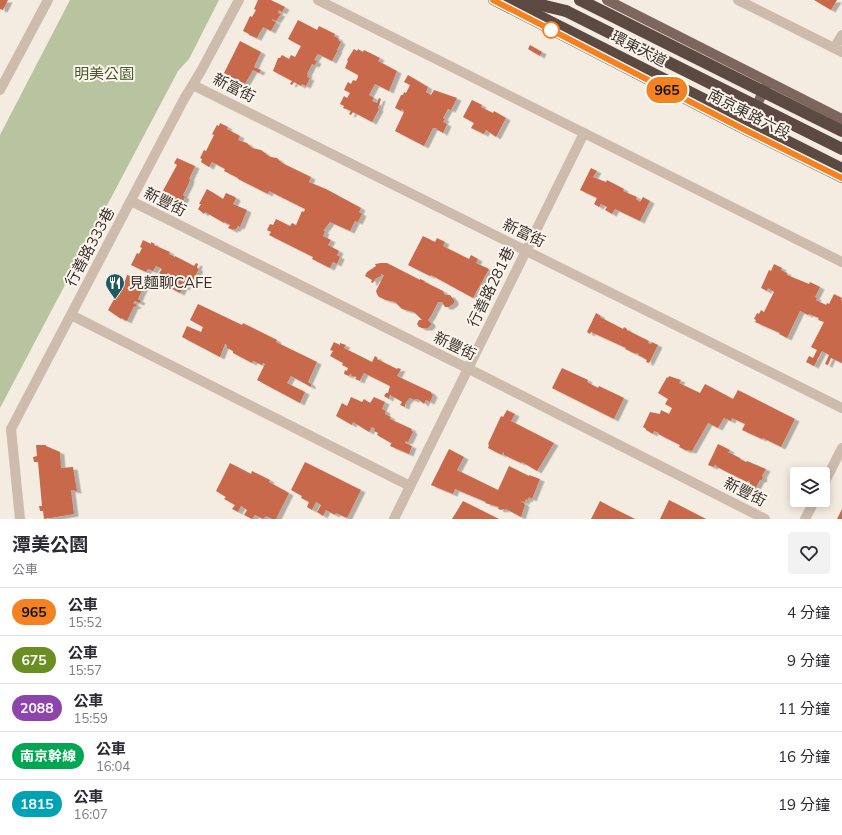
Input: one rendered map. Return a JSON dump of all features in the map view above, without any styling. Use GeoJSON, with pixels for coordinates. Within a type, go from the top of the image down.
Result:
{"type":"FeatureCollection","features":[{"type":"Feature","properties":{"kind":"highway","name":"環東大道"},"geometry":{"type":"LineString","coordinates":[[507,0],[842,169]]}},
{"type":"Feature","properties":{"kind":"highway"},"geometry":{"type":"LineString","coordinates":[[520,0],[566,11]]}},
{"type":"Feature","properties":{"kind":"highway"},"geometry":{"type":"LineString","coordinates":[[552,0],[566,11],[842,149]]}},
{"type":"Feature","properties":{"kind":"highway","name":"環東大道"},"geometry":{"type":"LineString","coordinates":[[580,0],[842,131]]}},
{"type":"Feature","properties":{"kind":"main road","name":"南京東路六段"},"geometry":{"type":"LineString","coordinates":[[493,0],[745,130],[842,178]]}},
{"type":"Feature","properties":{"kind":"main road"},"geometry":{"type":"LineString","coordinates":[[607,0],[842,119]]}},
{"type":"Feature","properties":{"kind":"main road"},"geometry":{"type":"LineString","coordinates":[[745,130],[767,82]]}},
{"type":"Feature","properties":{"kind":"street"},"geometry":{"type":"LineString","coordinates":[[0,90],[48,0]]}},
{"type":"Feature","properties":{"kind":"street","name":"行善路333巷"},"geometry":{"type":"LineString","coordinates":[[20,519],[11,429],[184,99],[239,0]]}},
{"type":"Feature","properties":{"kind":"street"},"geometry":{"type":"LineString","coordinates":[[318,0],[842,262]]}},
{"type":"Feature","properties":{"kind":"street"},"geometry":{"type":"LineString","coordinates":[[738,0],[838,50],[842,35]]}},
{"type":"Feature","properties":{"kind":"street","name":"新富街"},"geometry":{"type":"LineString","coordinates":[[193,85],[842,408]]}},
{"type":"Feature","properties":{"kind":"street","name":"行善路281巷"},"geometry":{"type":"LineString","coordinates":[[394,519],[584,133]]}},
{"type":"Feature","properties":{"kind":"street","name":"新豐街"},"geometry":{"type":"LineString","coordinates":[[131,201],[467,368],[765,519]]}},
{"type":"Feature","properties":{"kind":"street"},"geometry":{"type":"LineString","coordinates":[[71,315],[410,486]]}},
{"type":"Feature","properties":{"kind":"street"},"geometry":{"type":"LineString","coordinates":[[830,471],[842,448]]}},
{"type":"Feature","properties":{"kind":"street"},"geometry":{"type":"LineString","coordinates":[[805,519],[811,507]]}},
{"type":"Feature","properties":{"kind":"green space","name":"明美公園"},"geometry":{"type":"Polygon","coordinates":[[[70,0],[219,0],[189,59],[178,71],[0,408],[0,135],[70,0]]]}},
{"type":"Feature","properties":{"kind":"building"},"geometry":{"type":"Polygon","coordinates":[[[0,0],[8,0],[3,10],[0,9],[0,0]]]}},
{"type":"Feature","properties":{"kind":"building"},"geometry":{"type":"Polygon","coordinates":[[[258,0],[271,0],[285,7],[282,12],[279,10],[278,13],[281,14],[276,21],[272,19],[276,22],[271,31],[263,27],[257,38],[243,31],[250,16],[252,17],[256,10],[254,9],[258,0]]]}},
{"type":"Feature","properties":{"kind":"building"},"geometry":{"type":"Polygon","coordinates":[[[814,0],[837,0],[831,10],[814,0]]]}},
{"type":"Feature","properties":{"kind":"building"},"geometry":{"type":"Polygon","coordinates":[[[298,20],[317,30],[319,26],[335,34],[334,36],[341,42],[332,61],[318,54],[317,55],[314,60],[317,61],[315,65],[312,64],[307,74],[307,77],[310,78],[306,86],[302,84],[301,86],[294,82],[292,85],[290,84],[292,81],[273,71],[278,58],[282,55],[289,59],[291,55],[295,57],[301,46],[288,39],[298,20]]]}},
{"type":"Feature","properties":{"kind":"building"},"geometry":{"type":"Polygon","coordinates":[[[240,41],[261,52],[254,67],[261,70],[259,73],[253,70],[245,84],[224,73],[240,41]]]}},
{"type":"Feature","properties":{"kind":"building"},"geometry":{"type":"Polygon","coordinates":[[[530,45],[542,52],[540,56],[528,49],[530,45]]]}},
{"type":"Feature","properties":{"kind":"building"},"geometry":{"type":"Polygon","coordinates":[[[354,49],[357,51],[358,49],[363,52],[364,50],[380,58],[378,61],[397,71],[389,91],[375,84],[369,95],[374,98],[372,101],[377,103],[379,98],[381,99],[379,109],[372,122],[353,112],[351,115],[349,114],[351,111],[343,108],[344,106],[340,104],[344,96],[347,98],[350,93],[344,90],[348,82],[351,84],[353,80],[356,81],[358,77],[358,75],[345,68],[348,61],[347,60],[354,49]]]}},
{"type":"Feature","properties":{"kind":"building"},"geometry":{"type":"Polygon","coordinates":[[[408,75],[428,87],[426,92],[431,95],[434,90],[457,98],[451,110],[448,109],[443,118],[445,119],[443,122],[447,124],[443,133],[436,129],[437,128],[433,128],[424,146],[395,131],[404,112],[402,109],[401,111],[395,108],[401,95],[403,95],[404,92],[406,93],[410,85],[404,82],[408,75]]]}},
{"type":"Feature","properties":{"kind":"building"},"geometry":{"type":"Polygon","coordinates":[[[472,100],[482,105],[481,107],[493,113],[494,111],[506,118],[496,137],[486,130],[484,134],[471,128],[474,123],[463,117],[472,100]]]}},
{"type":"Feature","properties":{"kind":"building"},"geometry":{"type":"Polygon","coordinates":[[[220,123],[228,127],[227,129],[240,136],[238,140],[247,143],[252,148],[261,150],[270,157],[277,158],[282,163],[311,177],[309,182],[326,189],[361,208],[359,212],[362,214],[358,222],[355,221],[350,231],[330,222],[323,231],[325,231],[323,236],[331,240],[328,245],[339,251],[337,255],[340,257],[337,264],[333,262],[330,268],[312,259],[313,257],[269,235],[271,232],[267,230],[270,224],[273,225],[276,219],[290,226],[292,223],[296,225],[302,211],[304,212],[305,209],[269,191],[268,194],[238,179],[224,171],[225,169],[212,162],[209,167],[201,162],[202,159],[200,158],[204,150],[206,151],[214,135],[212,134],[217,125],[219,126],[220,123]]]}},
{"type":"Feature","properties":{"kind":"building"},"geometry":{"type":"Polygon","coordinates":[[[177,158],[195,166],[183,195],[185,197],[180,207],[160,196],[177,165],[174,163],[177,158]]]}},
{"type":"Feature","properties":{"kind":"building"},"geometry":{"type":"Polygon","coordinates":[[[591,168],[597,171],[593,177],[606,182],[607,180],[624,189],[623,191],[637,197],[636,199],[640,202],[643,197],[650,201],[640,221],[615,209],[612,214],[605,210],[607,207],[601,204],[599,207],[594,204],[597,198],[580,190],[591,168]]]}},
{"type":"Feature","properties":{"kind":"building"},"geometry":{"type":"Polygon","coordinates":[[[207,189],[223,199],[226,193],[235,197],[236,199],[233,204],[247,210],[240,227],[238,226],[233,230],[228,228],[230,225],[205,212],[204,214],[198,209],[207,189]]]}},
{"type":"Feature","properties":{"kind":"building"},"geometry":{"type":"Polygon","coordinates":[[[423,236],[435,242],[437,238],[445,242],[443,246],[469,259],[471,255],[478,259],[476,263],[489,269],[473,298],[431,275],[430,276],[408,265],[423,236]]]}},
{"type":"Feature","properties":{"kind":"building"},"geometry":{"type":"Polygon","coordinates":[[[143,240],[151,244],[151,242],[155,244],[154,245],[170,252],[169,254],[194,266],[196,263],[198,264],[197,268],[199,269],[193,280],[189,278],[185,288],[183,287],[180,293],[170,288],[171,287],[160,283],[164,276],[159,273],[162,269],[156,266],[153,271],[148,269],[146,272],[131,265],[137,253],[139,254],[142,248],[140,247],[143,240]]]}},
{"type":"Feature","properties":{"kind":"building"},"geometry":{"type":"Polygon","coordinates":[[[387,263],[420,280],[425,281],[424,283],[425,282],[443,291],[445,295],[450,295],[454,300],[454,303],[449,307],[445,307],[442,302],[438,302],[428,320],[431,325],[428,328],[419,327],[417,324],[419,320],[422,320],[414,312],[402,309],[395,302],[379,297],[376,291],[384,275],[382,275],[383,274],[375,279],[373,283],[371,282],[372,280],[365,276],[367,272],[376,266],[375,264],[387,263]]]}},
{"type":"Feature","properties":{"kind":"building"},"geometry":{"type":"Polygon","coordinates":[[[774,264],[782,268],[781,270],[787,273],[787,275],[809,284],[810,282],[820,287],[815,297],[817,298],[816,300],[826,305],[827,303],[829,304],[834,294],[842,298],[842,363],[831,358],[828,365],[825,364],[829,355],[822,351],[814,366],[806,362],[809,356],[813,358],[817,350],[811,347],[824,322],[818,320],[819,318],[800,311],[787,338],[779,334],[780,333],[755,322],[756,320],[754,319],[757,313],[759,314],[761,310],[764,312],[774,292],[768,288],[767,291],[761,288],[769,270],[771,271],[774,264]]]}},
{"type":"Feature","properties":{"kind":"building"},"geometry":{"type":"Polygon","coordinates":[[[127,275],[140,279],[139,282],[145,284],[138,299],[141,301],[139,303],[135,301],[133,303],[137,305],[135,307],[134,306],[127,321],[121,319],[108,310],[117,294],[119,295],[120,293],[116,291],[119,285],[123,287],[127,275]]]}},
{"type":"Feature","properties":{"kind":"building"},"geometry":{"type":"Polygon","coordinates":[[[198,304],[242,325],[243,323],[277,340],[276,342],[317,362],[308,382],[311,384],[311,387],[291,376],[287,383],[305,392],[300,403],[257,380],[265,364],[263,363],[262,365],[253,361],[252,363],[233,353],[233,351],[227,348],[227,345],[225,344],[220,357],[182,337],[187,326],[201,332],[203,327],[190,320],[198,304]]]}},
{"type":"Feature","properties":{"kind":"building"},"geometry":{"type":"Polygon","coordinates":[[[596,313],[601,316],[600,317],[623,329],[624,327],[649,341],[648,343],[651,344],[652,342],[658,345],[649,363],[646,362],[647,360],[638,355],[639,354],[625,349],[626,348],[591,332],[590,334],[587,332],[596,313]]]}},
{"type":"Feature","properties":{"kind":"building"},"geometry":{"type":"Polygon","coordinates":[[[334,342],[340,345],[340,343],[346,345],[344,348],[372,362],[375,356],[378,358],[377,359],[397,369],[401,369],[397,376],[431,392],[433,395],[430,402],[426,400],[424,404],[418,399],[414,400],[410,398],[406,402],[405,407],[400,405],[402,402],[390,395],[389,399],[384,396],[388,393],[390,386],[364,373],[360,381],[355,379],[357,377],[351,376],[352,375],[350,374],[349,376],[344,374],[345,370],[347,371],[348,368],[342,365],[343,363],[330,356],[333,351],[330,350],[334,342]]]}},
{"type":"Feature","properties":{"kind":"building"},"geometry":{"type":"Polygon","coordinates":[[[562,368],[588,380],[587,382],[598,388],[599,386],[624,398],[614,419],[552,388],[562,368]]]}},
{"type":"Feature","properties":{"kind":"building"},"geometry":{"type":"Polygon","coordinates":[[[669,376],[681,380],[679,383],[700,393],[705,384],[733,399],[738,390],[795,419],[781,447],[742,430],[745,424],[732,418],[731,421],[724,418],[718,428],[708,423],[692,451],[687,451],[679,447],[680,445],[658,434],[659,433],[654,431],[653,434],[643,427],[650,412],[660,414],[661,410],[669,414],[672,408],[665,404],[668,399],[658,393],[669,376]]]}},
{"type":"Feature","properties":{"kind":"building"},"geometry":{"type":"Polygon","coordinates":[[[351,397],[362,402],[364,399],[370,403],[374,397],[385,402],[382,409],[386,411],[385,414],[391,417],[390,419],[412,429],[411,430],[413,432],[408,442],[406,441],[405,443],[412,446],[409,454],[390,446],[392,442],[391,443],[377,435],[378,433],[374,431],[375,429],[372,427],[369,432],[353,422],[352,425],[336,416],[342,403],[347,406],[351,397]]]}},
{"type":"Feature","properties":{"kind":"building"},"geometry":{"type":"Polygon","coordinates":[[[507,410],[515,414],[511,421],[554,443],[537,471],[522,462],[521,463],[504,455],[503,452],[502,455],[488,448],[488,444],[501,416],[503,417],[507,410]]]}},
{"type":"Feature","properties":{"kind":"building"},"geometry":{"type":"Polygon","coordinates":[[[718,444],[730,450],[728,453],[746,462],[747,461],[766,469],[762,476],[762,480],[760,480],[755,489],[750,487],[750,482],[747,482],[715,465],[713,467],[708,465],[718,444]]]}},
{"type":"Feature","properties":{"kind":"building"},"geometry":{"type":"Polygon","coordinates":[[[36,445],[46,445],[60,452],[61,468],[73,467],[77,491],[71,490],[74,514],[44,519],[43,511],[40,511],[39,506],[42,506],[38,462],[34,462],[33,457],[37,456],[36,445]]]}},
{"type":"Feature","properties":{"kind":"building"},"geometry":{"type":"Polygon","coordinates":[[[449,449],[464,457],[457,470],[498,490],[509,466],[529,476],[540,479],[532,499],[529,497],[525,502],[520,501],[525,505],[521,517],[506,509],[498,509],[499,507],[485,503],[486,502],[455,489],[453,494],[431,485],[449,449]]]}},
{"type":"Feature","properties":{"kind":"building"},"geometry":{"type":"Polygon","coordinates":[[[305,462],[361,490],[347,518],[336,513],[335,515],[326,510],[323,516],[317,512],[321,505],[316,502],[312,510],[307,507],[309,502],[291,490],[305,462]]]}},
{"type":"Feature","properties":{"kind":"building"},"geometry":{"type":"Polygon","coordinates":[[[230,463],[251,474],[252,471],[270,480],[269,482],[289,493],[276,519],[266,516],[263,519],[255,515],[252,519],[244,515],[247,510],[241,506],[238,512],[232,509],[235,505],[224,499],[226,497],[216,491],[230,463]]]}},
{"type":"Feature","properties":{"kind":"building"},"geometry":{"type":"Polygon","coordinates":[[[669,500],[706,519],[660,519],[669,500]]]}},
{"type":"Feature","properties":{"kind":"building"},"geometry":{"type":"Polygon","coordinates":[[[463,501],[499,519],[452,519],[463,501]]]}},
{"type":"Feature","properties":{"kind":"building"},"geometry":{"type":"Polygon","coordinates":[[[600,501],[613,508],[635,519],[591,519],[600,501]]]}},
{"type":"Feature","properties":{"kind":"building"},"geometry":{"type":"Polygon","coordinates":[[[842,509],[842,519],[837,519],[842,509]]]}},
{"type":"Feature","properties":{"kind":"bus line","name":"965"},"geometry":{"type":"LineString","coordinates":[[493,0],[745,130],[842,178]]}},
{"type":"Feature","properties":{"kind":"place","name":"見麵聊CAFE"},"geometry":{"type":"Point","coordinates":[115,300]}}]}
